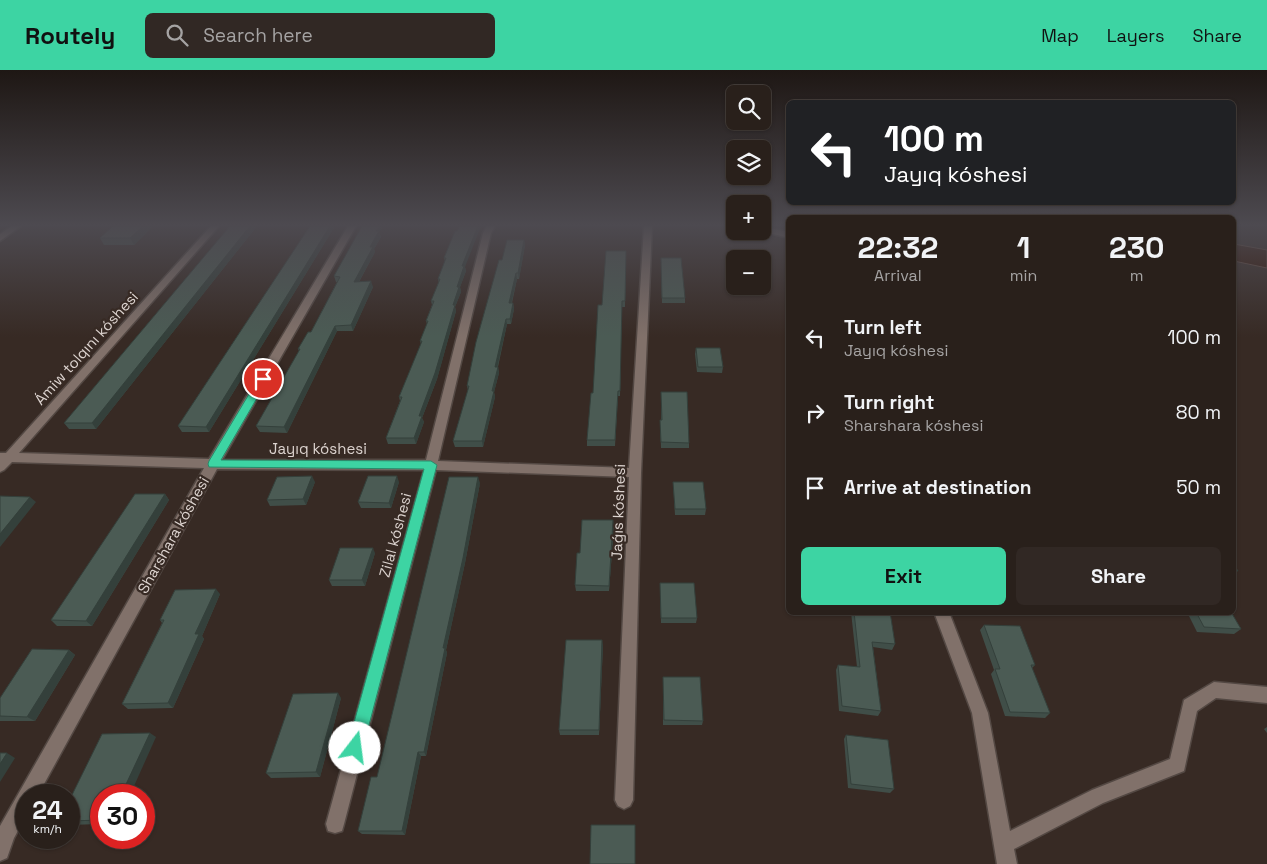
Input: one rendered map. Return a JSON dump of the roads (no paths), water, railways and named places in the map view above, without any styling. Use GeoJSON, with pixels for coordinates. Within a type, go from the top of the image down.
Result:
{"type":"FeatureCollection","features":[{"type":"Feature","properties":{"kind":"street","name":"Ámiw tolqını kóshesi"},"geometry":{"type":"LineString","coordinates":[[0,468],[5,457],[181,263]]}},
{"type":"Feature","properties":{"kind":"street","name":"Sharshara kóshesi"},"geometry":{"type":"LineString","coordinates":[[34,784],[213,464],[330,263]]}},
{"type":"Feature","properties":{"kind":"street","name":"Zilal kóshesi"},"geometry":{"type":"LineString","coordinates":[[335,824],[431,465],[480,263]]}},
{"type":"Feature","properties":{"kind":"street","name":"Jaǵıs kóshesi"},"geometry":{"type":"LineString","coordinates":[[624,800],[635,474],[646,263]]}},
{"type":"Feature","properties":{"kind":"street","name":"Jayıq kóshesi"},"geometry":{"type":"LineString","coordinates":[[5,457],[213,464],[431,465],[635,474]]}},
{"type":"Feature","properties":{"kind":"street"},"geometry":{"type":"LineString","coordinates":[[942,615],[980,713],[1007,864]]}},
{"type":"Feature","properties":{"kind":"street"},"geometry":{"type":"LineString","coordinates":[[1003,845],[1098,796],[1178,764],[1190,706],[1214,690],[1267,695]]}},
{"type":"Feature","properties":{"kind":"street","name":"Sharshara kóshesi"},"geometry":{"type":"LineString","coordinates":[[3,842],[15,819]]}}]}
